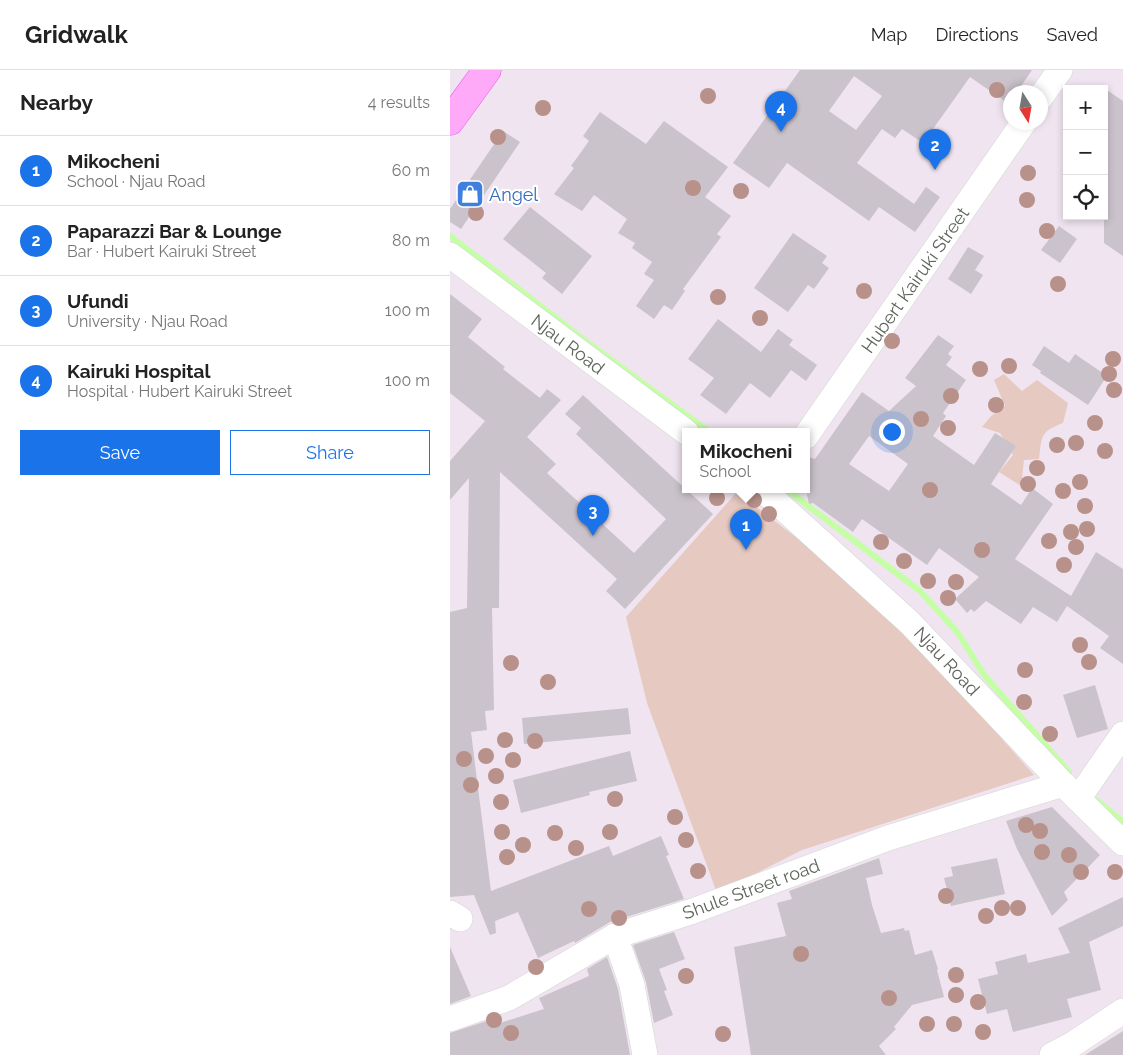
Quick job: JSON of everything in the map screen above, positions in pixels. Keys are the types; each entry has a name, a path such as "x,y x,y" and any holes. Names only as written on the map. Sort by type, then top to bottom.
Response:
{"main road":[{"path":"450,121 487,70"}],"street":[{"path":"1048,87 1060,70"},
{"name":"Hubert Kairuki Street","path":"810,430 1018,130"},
{"name":"Njau Road","path":"450,255 682,429"},
{"name":"Njau Road","path":"769,493 909,622 1070,792 1123,843"},
{"path":"1070,792 1123,734"},
{"name":"Shule Street road","path":"450,1019 508,998 615,936 702,907 888,838 1070,792"},
{"path":"615,936 632,985 645,1055"},
{"path":"1052,1055 1073,1044 1123,1011"}],"shaded area":[{"path":"1004,374 1022,391 1037,380 1068,403 1063,423 1050,429 1044,435 1039,459 1024,460 1021,486 999,472 1013,455 1000,433 982,427 991,416 1005,406 994,380"},
{"path":"736,493 738,493 836,568 955,686 1034,775 802,850 717,893 647,703 626,617"}],"building":[{"path":"800,70 1032,70 1022,85 1003,85 1003,100 970,77 923,143 902,129 895,138 882,129 857,163 914,204 926,187 940,197 915,232 879,207 869,221 787,163 769,188 733,163","holes":["854,76 882,96 856,130 829,111"]},
{"path":"1108,91 1123,101 1123,256 1104,243 1104,220 1108,220"},
{"path":"600,112 646,144 664,121 728,167 705,197 731,216 717,234 721,237 683,289 685,291 672,310 664,305 654,319 636,306 654,280 644,274 652,262 632,248 635,243 618,233 627,219 594,195 582,211 554,194 574,168 571,166 589,141 583,136"},
{"path":"503,131 520,142 461,229 450,222 450,209"},
{"path":"530,207 592,256 562,294 542,278 546,273 503,239"},
{"path":"1059,226 1077,239 1060,263 1041,250"},
{"path":"793,233 827,256 822,263 829,268 814,289 808,285 788,312 754,288"},
{"path":"968,247 984,256 975,270 983,275 971,294 948,279"},
{"path":"450,294 482,319 468,337 505,367 503,369 540,398 547,389 561,400 527,437 556,464 547,473 634,553 666,519 576,434 581,428 565,414 583,395 682,486 682,493 690,493 713,514 625,609 606,591 617,579 500,472 499,608 492,608 494,710 485,711 487,730 471,732 491,891 609,846 613,856 661,836 669,855 666,856 684,899 610,922 575,943 574,941 538,958 518,912 495,921 496,933 490,935 474,895 450,897 450,612 467,608 469,478 450,500 450,461 485,421 450,393"},
{"path":"718,319 761,352 778,329 793,340 789,345 817,365 806,381 791,370 770,398 750,383 726,414 700,395 714,378 688,359"},
{"path":"938,335 954,346 948,354 952,357 946,365 966,380 943,413 946,416 933,436 974,465 995,433 1016,446 991,484 1021,505 1032,488 1053,504 1015,559 1071,596 1096,552 1123,569 1123,664 1100,648 1109,636 1067,606 1057,622 1033,607 1021,624 986,601 974,612 971,609 967,613 955,599 979,577 939,548 927,565 862,519 853,532 813,503 809,504 807,493 810,493 810,457 815,459 862,392 889,411 916,386 905,378","holes":["869,436 908,464 889,491 849,464"]},
{"path":"1044,346 1069,363 1075,354 1107,376 1088,405 1040,373 1041,371 1032,365"},
{"path":"1095,685 1108,729 1077,738 1063,695"},
{"path":"628,708 631,734 524,744 522,718"},
{"path":"630,751 637,781 589,792 590,795 521,813 513,780"},
{"path":"1052,807 1100,855 1064,892 1068,900 1052,916 1017,849 1006,821"},
{"path":"879,858 883,874 866,878 881,933 904,928 905,931 909,930 915,955 932,950 944,997 912,1005 894,1027 896,1029 879,1046 886,1055 751,1055 734,947 786,936 777,903 792,899 789,891"},
{"path":"997,858 1005,894 951,906 944,878 953,876 951,867"},
{"path":"1123,897 1123,926 1089,942 1101,990 1067,999 1072,1017 1013,1032 1007,1009 987,1014 978,979 998,974 995,962 1026,954 1028,963 1070,953 1058,928"},
{"path":"674,932 685,959 659,969 667,990 664,991 673,1015 654,1023 646,982 633,945"},
{"path":"450,947 471,996 450,1004"},
{"path":"607,957 618,989 630,1055 450,1055 450,1033 499,1017 500,1023 544,1009 539,998 589,976 587,969"},
{"path":"1123,1031 1123,1055 1085,1055"}],"waterway":[{"path":"450,236 591,345 704,428"},
{"path":"791,493 920,591 958,633 984,675 1069,772"},
{"path":"1095,799 1123,822"}],"place":[{"name":"Kairuki Hospital","path":"781,132"},
{"name":"Paparazzi Bar & Lounge","path":"935,170"},
{"name":"Angel","path":"470,194"},
{"name":"Ufundi","path":"593,536"},
{"name":"Mikocheni","path":"746,550"}]}
